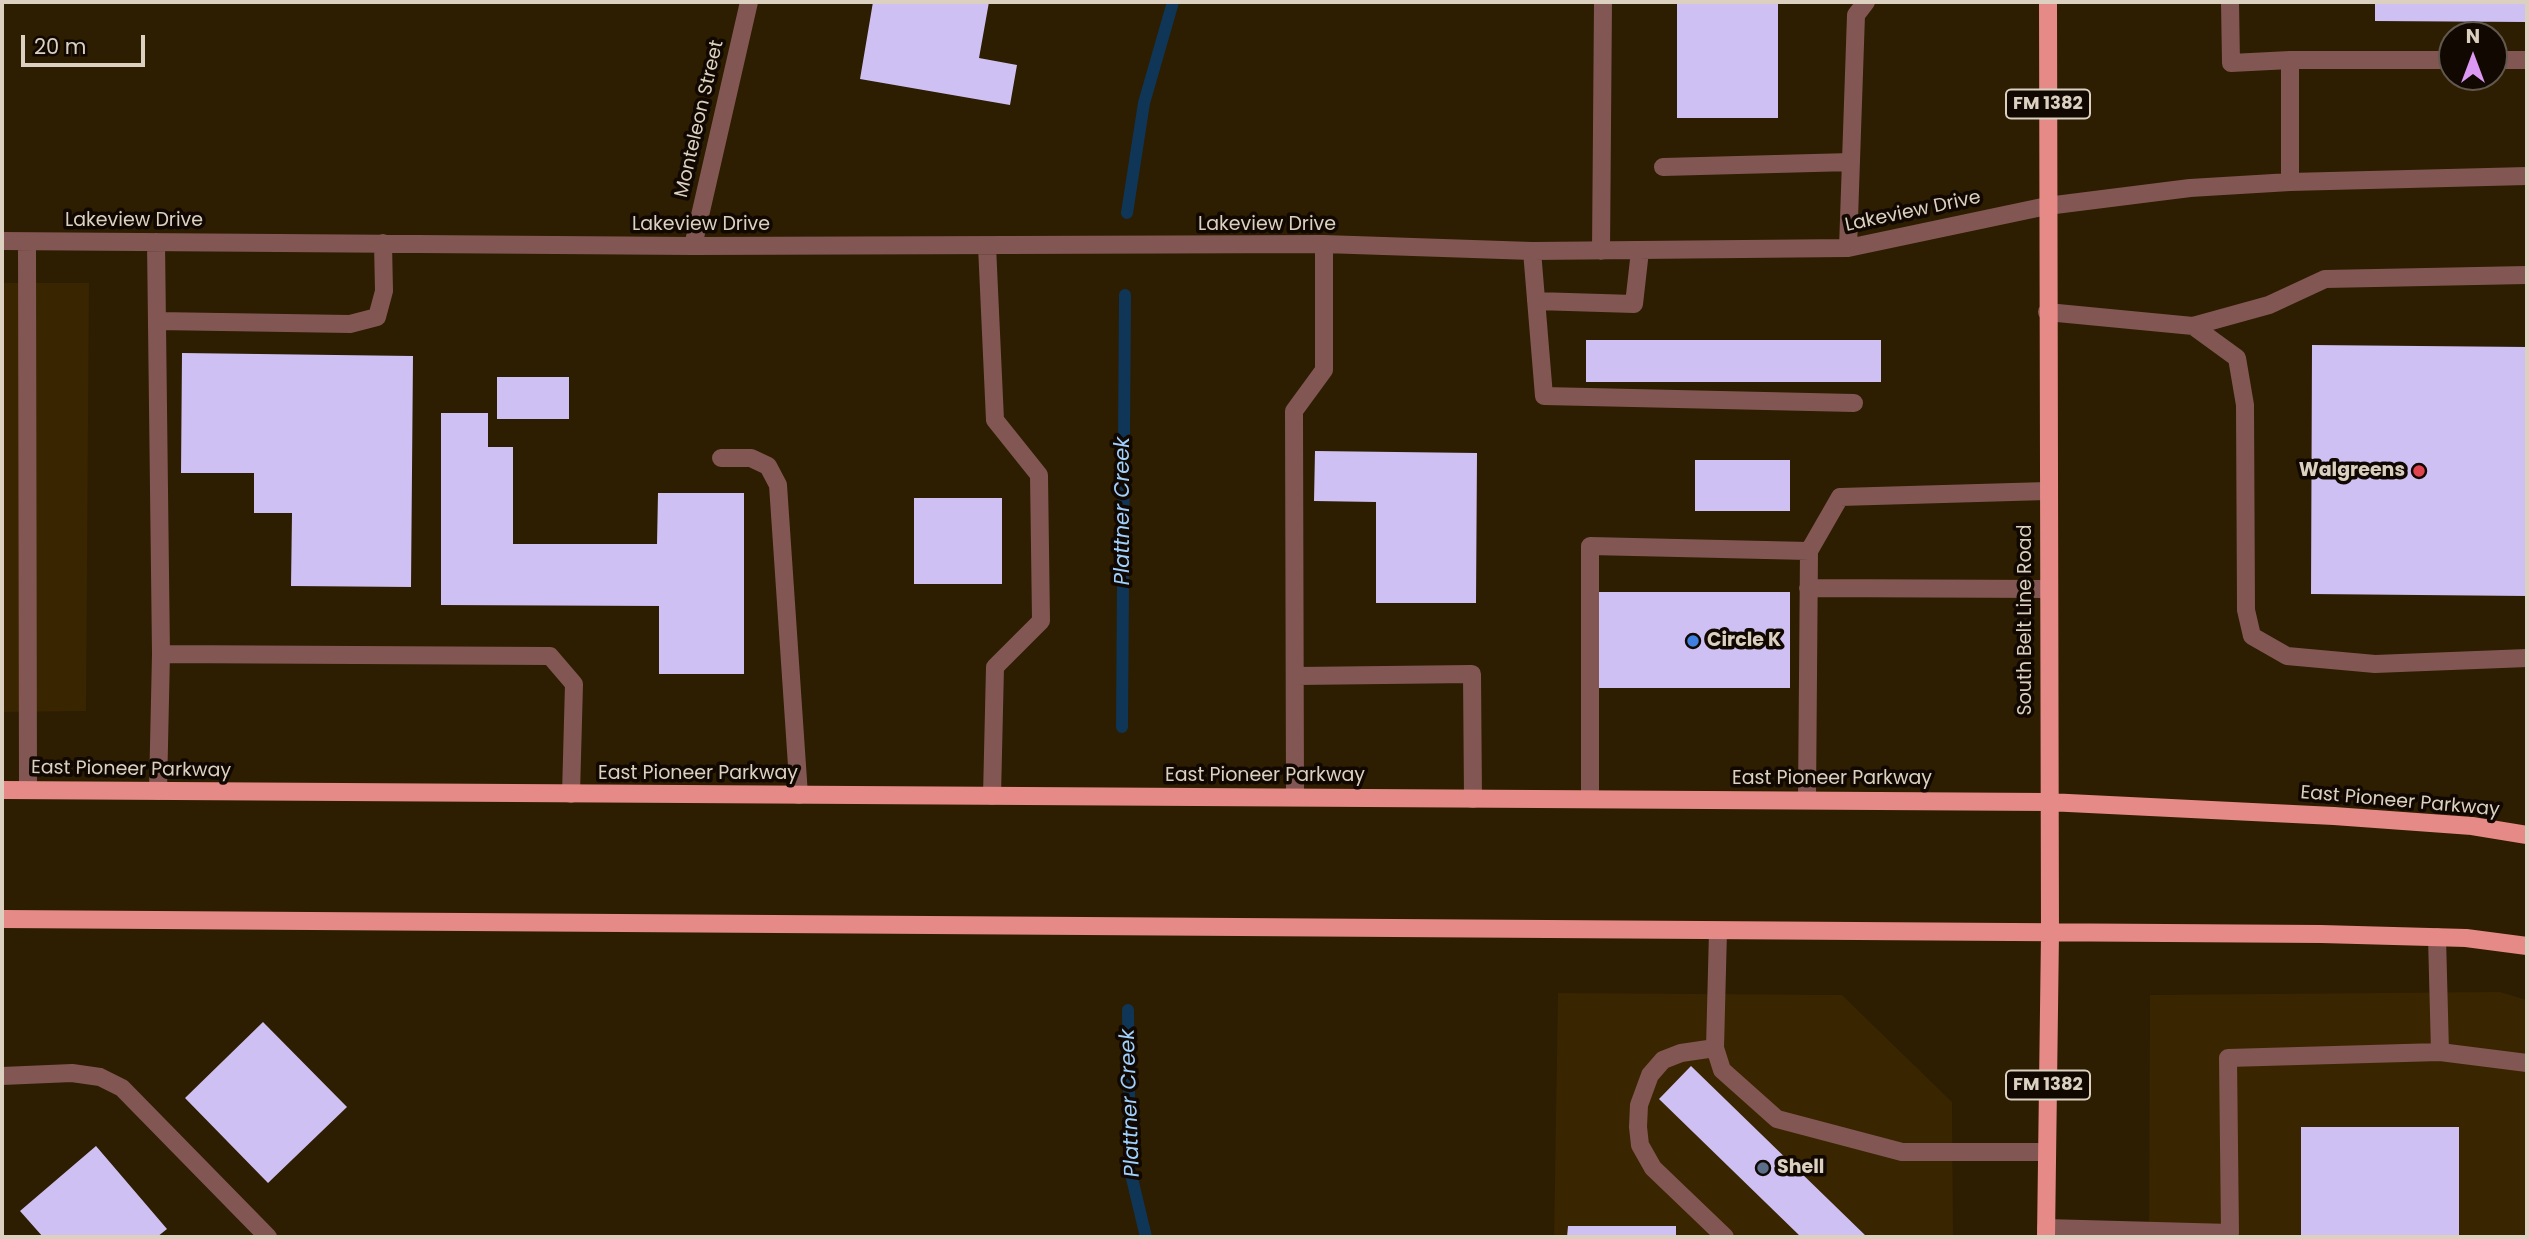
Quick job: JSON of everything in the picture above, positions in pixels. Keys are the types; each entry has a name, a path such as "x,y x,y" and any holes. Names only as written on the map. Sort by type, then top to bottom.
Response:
{"main road":[{"name":"South Belt Line Road","path":"2046,1233 2050,933 2047,589 2048,2"},
{"name":"East Pioneer Parkway","path":"2,790 2048,802 2334,816 2472,826 2527,835"},
{"path":"2,919 2437,937 2527,946"}],"street":[{"name":"Monteleon Street","path":"693,246 748,2"},
{"path":"1601,251 1603,2"},
{"path":"1848,248 1856,15 1866,2"},
{"path":"2230,2 2231,63 2290,60 2438,60"},
{"path":"2290,60 2290,182"},
{"path":"2508,60 2527,60"},
{"path":"1663,167 1851,162"},
{"name":"Lakeview Drive","path":"2,242 693,246 1324,244 1532,251 1848,248 2047,206 2190,188 2290,182 2527,176"},
{"path":"27,242 28,790"},
{"path":"156,242 161,654 158,791"},
{"path":"157,321 350,324 377,317 384,291 383,243"},
{"path":"1295,797 1297,676 1294,411 1324,370 1324,244"},
{"path":"987,246 995,420 1039,475 1041,621 995,667 992,796"},
{"path":"1532,251 1544,396 1854,402"},
{"path":"1536,302 1634,303 1640,251"},
{"path":"2047,312 2193,326 2269,305 2325,279 2527,275"},
{"path":"2193,326 2237,358 2245,405 2246,610 2252,636 2287,656 2375,664 2527,658"},
{"path":"721,458 751,458 768,466 778,485 799,795"},
{"path":"1807,800 1809,551 1840,498 2047,491"},
{"path":"1590,799 1590,546 1809,551"},
{"path":"1808,588 2047,589"},
{"path":"161,654 550,656 574,684 571,794"},
{"path":"1297,676 1472,674 1473,799"},
{"path":"1717,931 1715,1048 1722,1070 1777,1119 1902,1152 2047,1152"},
{"path":"2437,937 2440,1052"},
{"path":"1715,1048 1681,1053 1663,1060 1650,1075 1639,1105 1639,1128 1640,1145 1653,1168 1725,1237"},
{"path":"2046,1233 2230,1235 2228,1058 2440,1052 2527,1063"},
{"path":"2,1076 72,1073 100,1077 122,1088 268,1237"}],"shaded area":[{"path":"2,283 89,283 86,711 2,712"},
{"path":"2500,992 2527,1000 2527,1237 2149,1237 2150,995"},
{"path":"1558,993 1842,995 1952,1102 1953,1237 1554,1237"}],"building":[{"path":"873,2 989,2 979,58 1017,65 1010,105 860,79"},
{"path":"1677,2 1778,2 1778,118 1677,118"},
{"path":"2375,2 2527,2 2526,22 2375,21"},
{"path":"1586,340 1881,340 1881,382 1586,382"},
{"name":"Walgreens","path":"2312,345 2527,347 2527,596 2311,594"},
{"path":"182,353 413,356 411,587 291,586 292,513 254,513 254,473 181,473"},
{"path":"497,377 569,377 569,419 497,419"},
{"path":"441,413 488,413 488,447 513,447 513,544 657,544 658,493 744,493 744,674 659,674 659,606 441,605"},
{"path":"1315,451 1477,453 1476,603 1376,603 1376,502 1314,501"},
{"path":"1695,460 1790,460 1790,511 1695,511"},
{"path":"914,498 1002,498 1002,584 914,584"},
{"path":"1595,592 1790,592 1790,688 1595,688"},
{"path":"263,1022 347,1107 268,1183 185,1098"},
{"name":"Shell","path":"1691,1066 1867,1237 1801,1237 1659,1099"},
{"path":"2301,1127 2459,1127 2459,1237 2301,1237"},
{"path":"96,1146 167,1229 157,1237 43,1237 20,1211"},
{"path":"1568,1226 1676,1226 1676,1237 1567,1237"}],"waterway":[{"name":"Plattner Creek","path":"1127,213 1144,103 1173,2"},
{"name":"Plattner Creek","path":"1122,727 1125,295"},
{"name":"Plattner Creek","path":"1128,1010 1130,1170 1146,1237"}],"place":[{"name":"Walgreens","path":"2419,471"},
{"name":"Circle K","path":"1693,641"},
{"name":"Shell","path":"1763,1168"}]}
